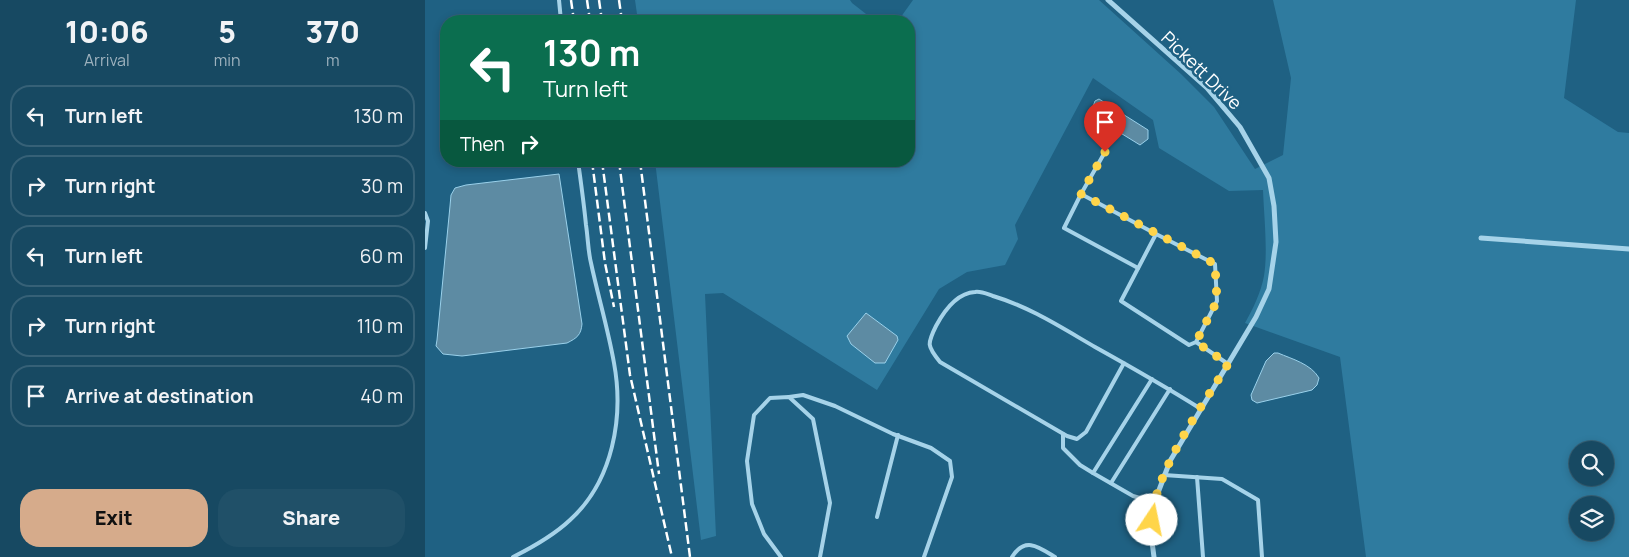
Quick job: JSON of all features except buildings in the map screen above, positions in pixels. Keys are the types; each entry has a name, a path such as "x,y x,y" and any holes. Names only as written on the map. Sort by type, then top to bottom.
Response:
{"street":[{"name":"Pickett Drive","path":"1108,0 1207,88 1240,127 1269,178 1274,206 1276,242 1269,289 1256,316 1169,461 1155,502 1151,534 1154,557"},
{"path":"1481,238 1629,249"}],"lane":[{"path":"559,0 560,15"},
{"path":"1105,152 1064,228 1138,268"},
{"path":"513,557 537,545 559,530 572,519 588,500 603,473 613,444 618,421 618,394 614,363 591,261 579,167"},
{"path":"1081,194 1215,264 1217,301 1196,342 1189,344 1121,301 1156,234"},
{"path":"425,213 428,221 425,248"},
{"path":"1124,363 1086,432 1077,439 1063,434 940,362 930,349 929,340 938,322 954,301 965,293 978,291 1008,301 1043,317 1153,379 1201,409"},
{"path":"1196,342 1228,364"},
{"path":"1093,473 1153,379"},
{"path":"1111,483 1170,390"},
{"path":"781,557 764,534 752,504 747,461 754,415 770,398 803,395 835,406 897,435 931,448 950,461 952,477 924,557"},
{"path":"789,397 813,419 830,503 820,557"},
{"path":"1063,434 1063,448 1080,465 1133,496 1155,502"},
{"path":"877,517 897,435"},
{"path":"1164,475 1222,479 1258,500 1262,557"},
{"path":"1197,477 1203,557"},
{"path":"1012,557 1025,544 1036,546 1055,557"}],"shaded area":[{"path":"635,0 850,0 867,15 637,15"},
{"path":"913,0 1099,0 1181,74 1214,107 1255,169 1283,155 1291,78 1273,0 1576,0 1564,98 1618,132 1629,133 1629,557 1366,557 1340,357 1245,323 1261,288 1264,276 1266,245 1263,190 1229,191 1159,148 1153,120 1093,78 1015,225 1018,239 1005,265 967,272 939,289 877,390 723,293 705,294 716,536 701,540 656,167 915,167 915,15 902,15"},
{"path":"1099,99 1148,130 1148,139 1140,145 1093,116 1091,112 1095,101"},
{"path":"559,174 582,324 581,331 576,338 567,343 462,356 443,354 436,346 451,195 455,188 466,185"},
{"path":"866,313 897,336 898,340 885,363 875,363 851,344 847,336"},
{"path":"1274,353 1295,360 1311,369 1319,378 1317,385 1312,390 1257,403 1252,400 1251,395 1266,361"}],"railway":[{"path":"571,0 573,15"},
{"path":"587,0 589,15"},
{"path":"599,0 601,15"},
{"path":"619,0 621,15"},
{"path":"593,167 605,263 614,307"},
{"path":"603,167 630,375 672,557"},
{"path":"620,167 659,474"},
{"path":"641,167 690,557"}],"route":[{"path":"1105,152 1081,194 1215,264 1217,301 1196,342 1228,364 1169,461 1153,506 1152,520"}]}
